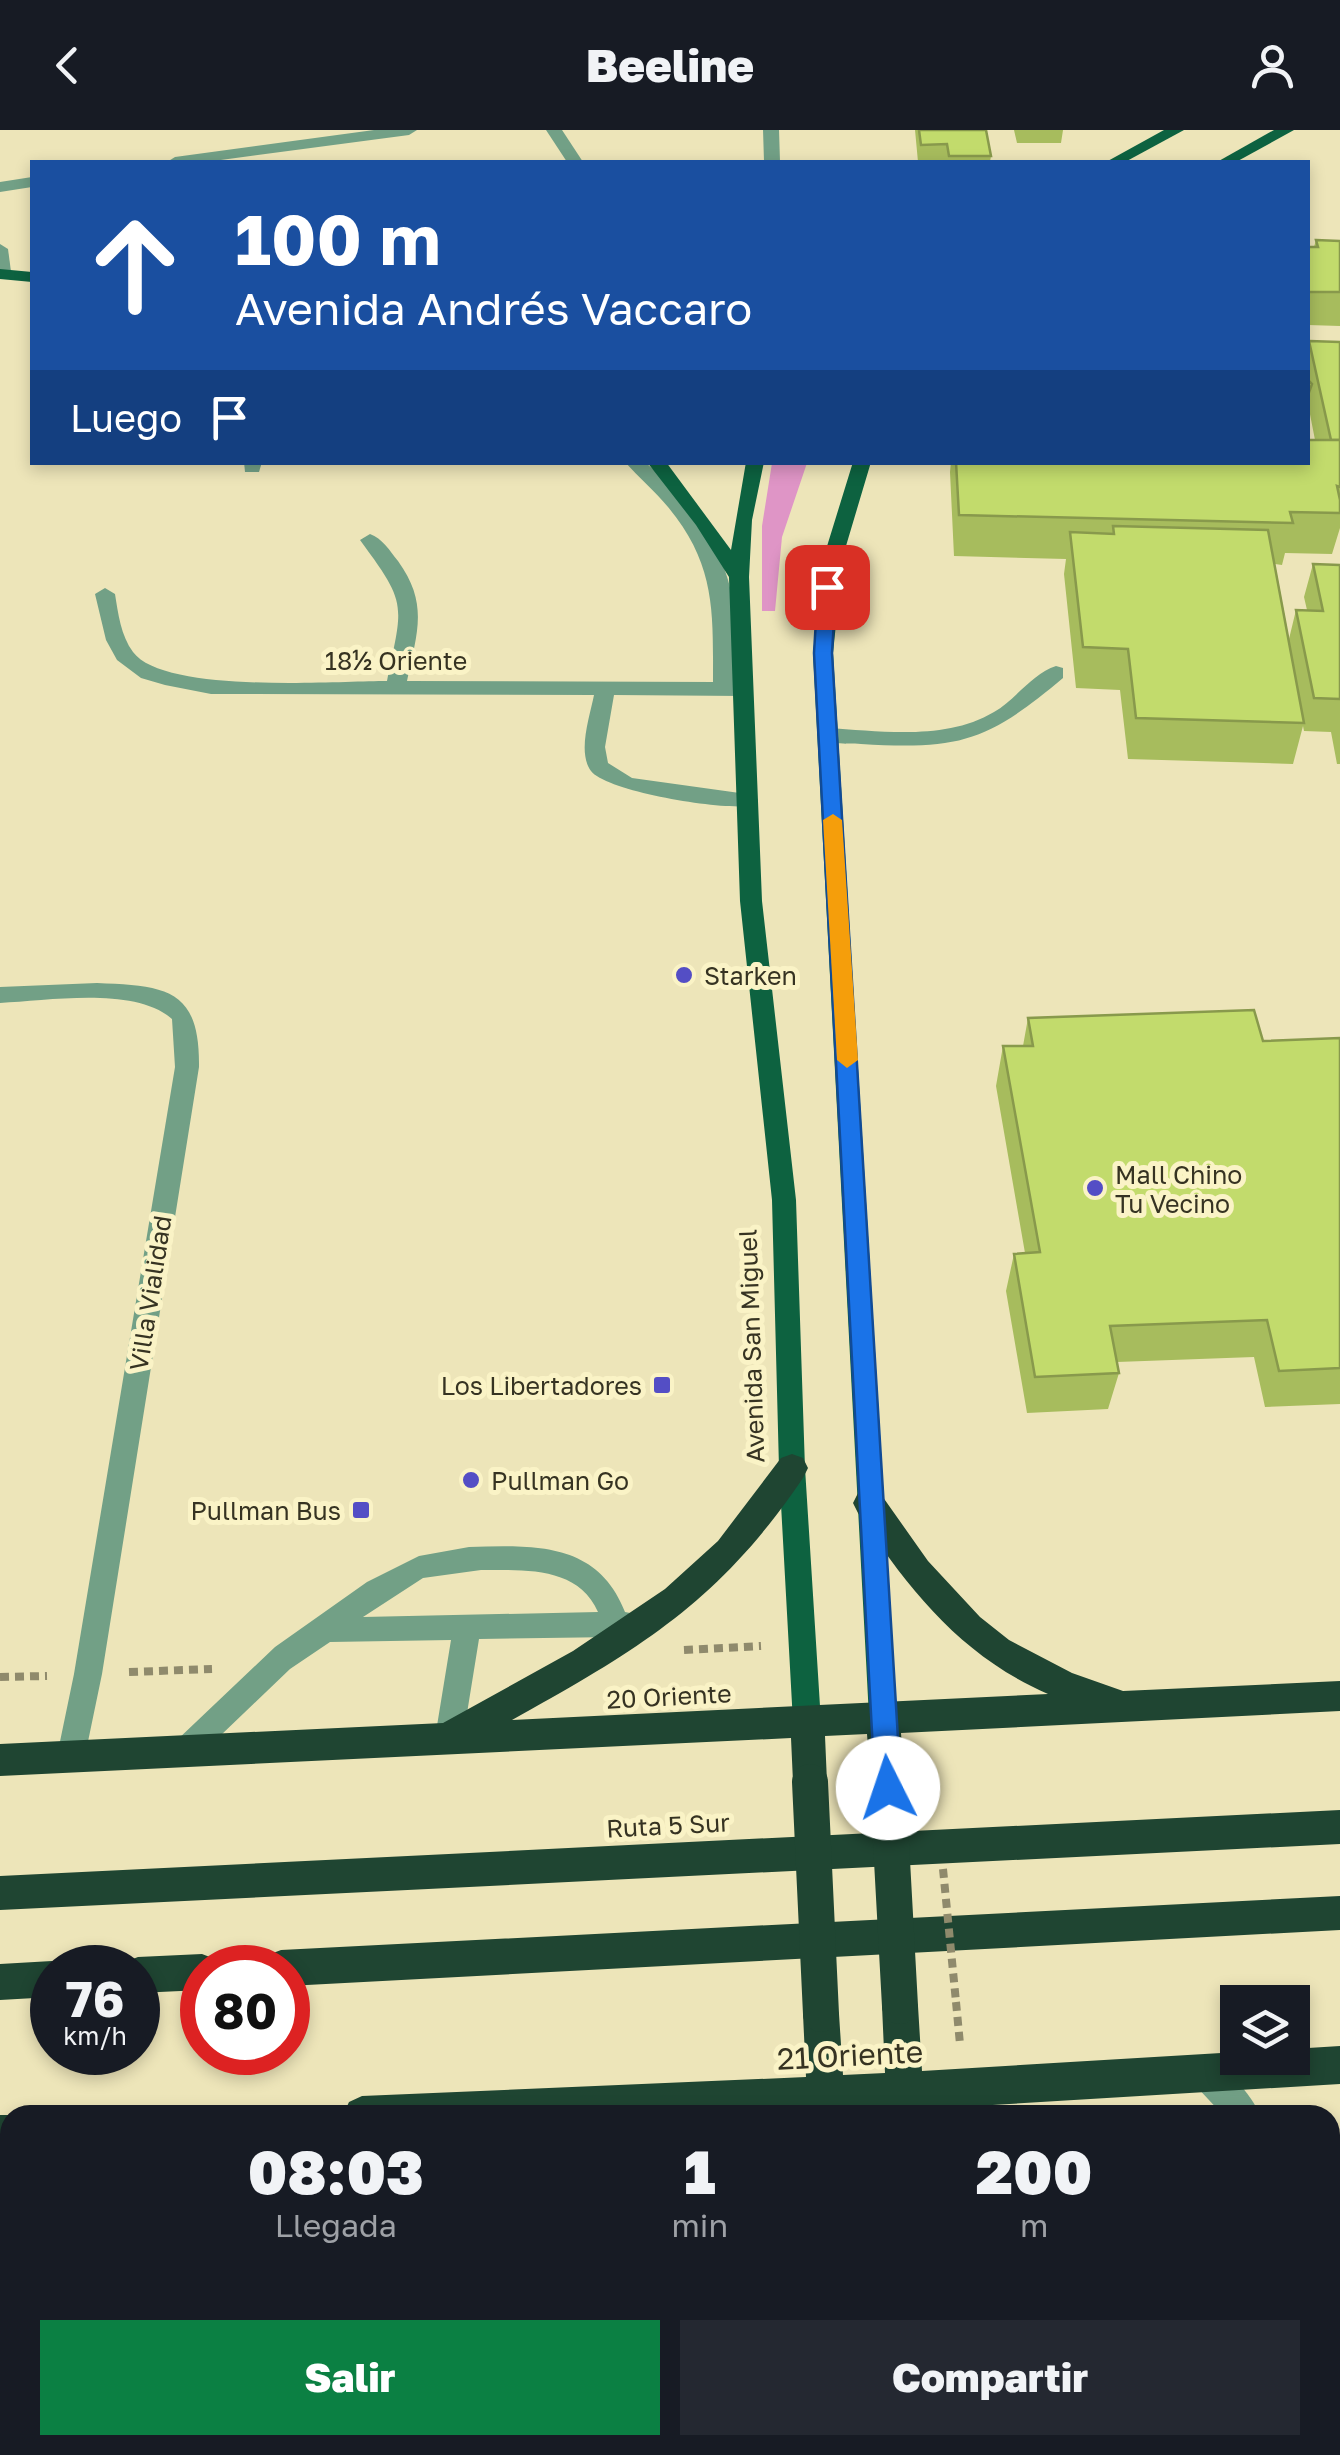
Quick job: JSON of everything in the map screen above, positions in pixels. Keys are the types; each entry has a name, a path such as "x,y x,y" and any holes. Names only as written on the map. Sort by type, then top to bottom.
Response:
{"highway":[{"path":"449,1738 707,1574 751,1526 792,1468"},
{"path":"869,1503 915,1573 965,1627 1050,1680 1137,1705"},
{"name":"20 Oriente","path":"0,1760 1340,1696"},
{"path":"883,1717 905,2103"},
{"name":"Avenida San Miguel","path":"806,1722 827,2104"},
{"name":"Ruta 5 Sur","path":"0,1893 1340,1827"},
{"path":"310,1966 1340,1913"},
{"path":"0,1982 30,1980"},
{"name":"21 Oriente","path":"779,2105 905,2103 1205,2073 1340,2066"}],"main road":[{"path":"1118,160 1176,130"},
{"path":"1229,160 1286,130"},
{"path":"3,275 30,277"},
{"path":"658,465 704,522 738,577"},
{"path":"734,465 743,520"},
{"path":"743,520 754,465"},
{"path":"861,465 838,525 829,566 823,653 883,1717"},
{"name":"Avenida San Miguel","path":"743,520 733,689 747,800 755,959 784,1200 792,1468 806,1722"}],"street":[{"path":"190,160 409,130"},
{"path":"554,130 574,160"},
{"path":"771,130 772,160"},
{"path":"0,187 30,182"},
{"path":"0,249 3,275"},
{"path":"637,465 686,516 711,567 722,595 733,689"},
{"path":"370,540 398,570 411,605 396,687"},
{"name":"18½ Oriente","path":"105,594 111,638 130,664 157,679 211,686 733,689"},
{"path":"828,735 906,738 973,728 1000,718 1056,673"},
{"path":"605,688 596,746 598,766 611,778 629,785 747,800"},
{"name":"Villa Vialidad","path":"0,995 116,992 158,997 172,1004 188,1032 184,1087 88,1674 71,1756"},
{"path":"186,1750 281,1659 326,1630 366,1595 402,1574 436,1563 492,1558 559,1562 588,1573 630,1624"},
{"path":"326,1630 630,1624"},
{"path":"449,1738 467,1628"},
{"path":"1205,2073 1235,2105"}],"path":[{"path":"942,1849 956,2002"}],"shaded area":[{"path":"772,465 806,465 782,537 775,611 762,611 762,526"}],"building":[{"path":"919,130 986,130 991,156 949,156 947,144 921,145"},
{"path":"1316,240 1340,241 1340,292 1310,292 1310,247 1318,247"},
{"path":"1310,341 1340,342 1340,440 1331,440"},
{"path":"1310,440 1340,440 1340,513 1290,512 1293,523 959,515 956,465 1310,465"},
{"path":"1113,526 1268,530 1304,723 1136,718 1128,649 1083,647 1070,532 1114,534"},
{"path":"1313,564 1340,565 1340,699 1314,698 1296,610 1323,611"},
{"path":"1254,1010 1263,1041 1340,1038 1340,1368 1279,1371 1267,1320 1110,1326 1119,1373 1035,1377 1014,1254 1040,1252 1003,1046 1033,1046 1028,1018"}],"slow traffic":[{"path":"833,820 847,1060"}],"place":[{"name":"Starken","path":"684,975"},
{"name":"Mall Chino Tu Vecino","path":"1095,1188"},
{"name":"Los Libertadores","path":"662,1385"},
{"name":"Pullman Go","path":"471,1480"},
{"name":"Pullman Bus","path":"361,1510"}],"route":[{"path":"827,587 823,653 888,1788"}]}
